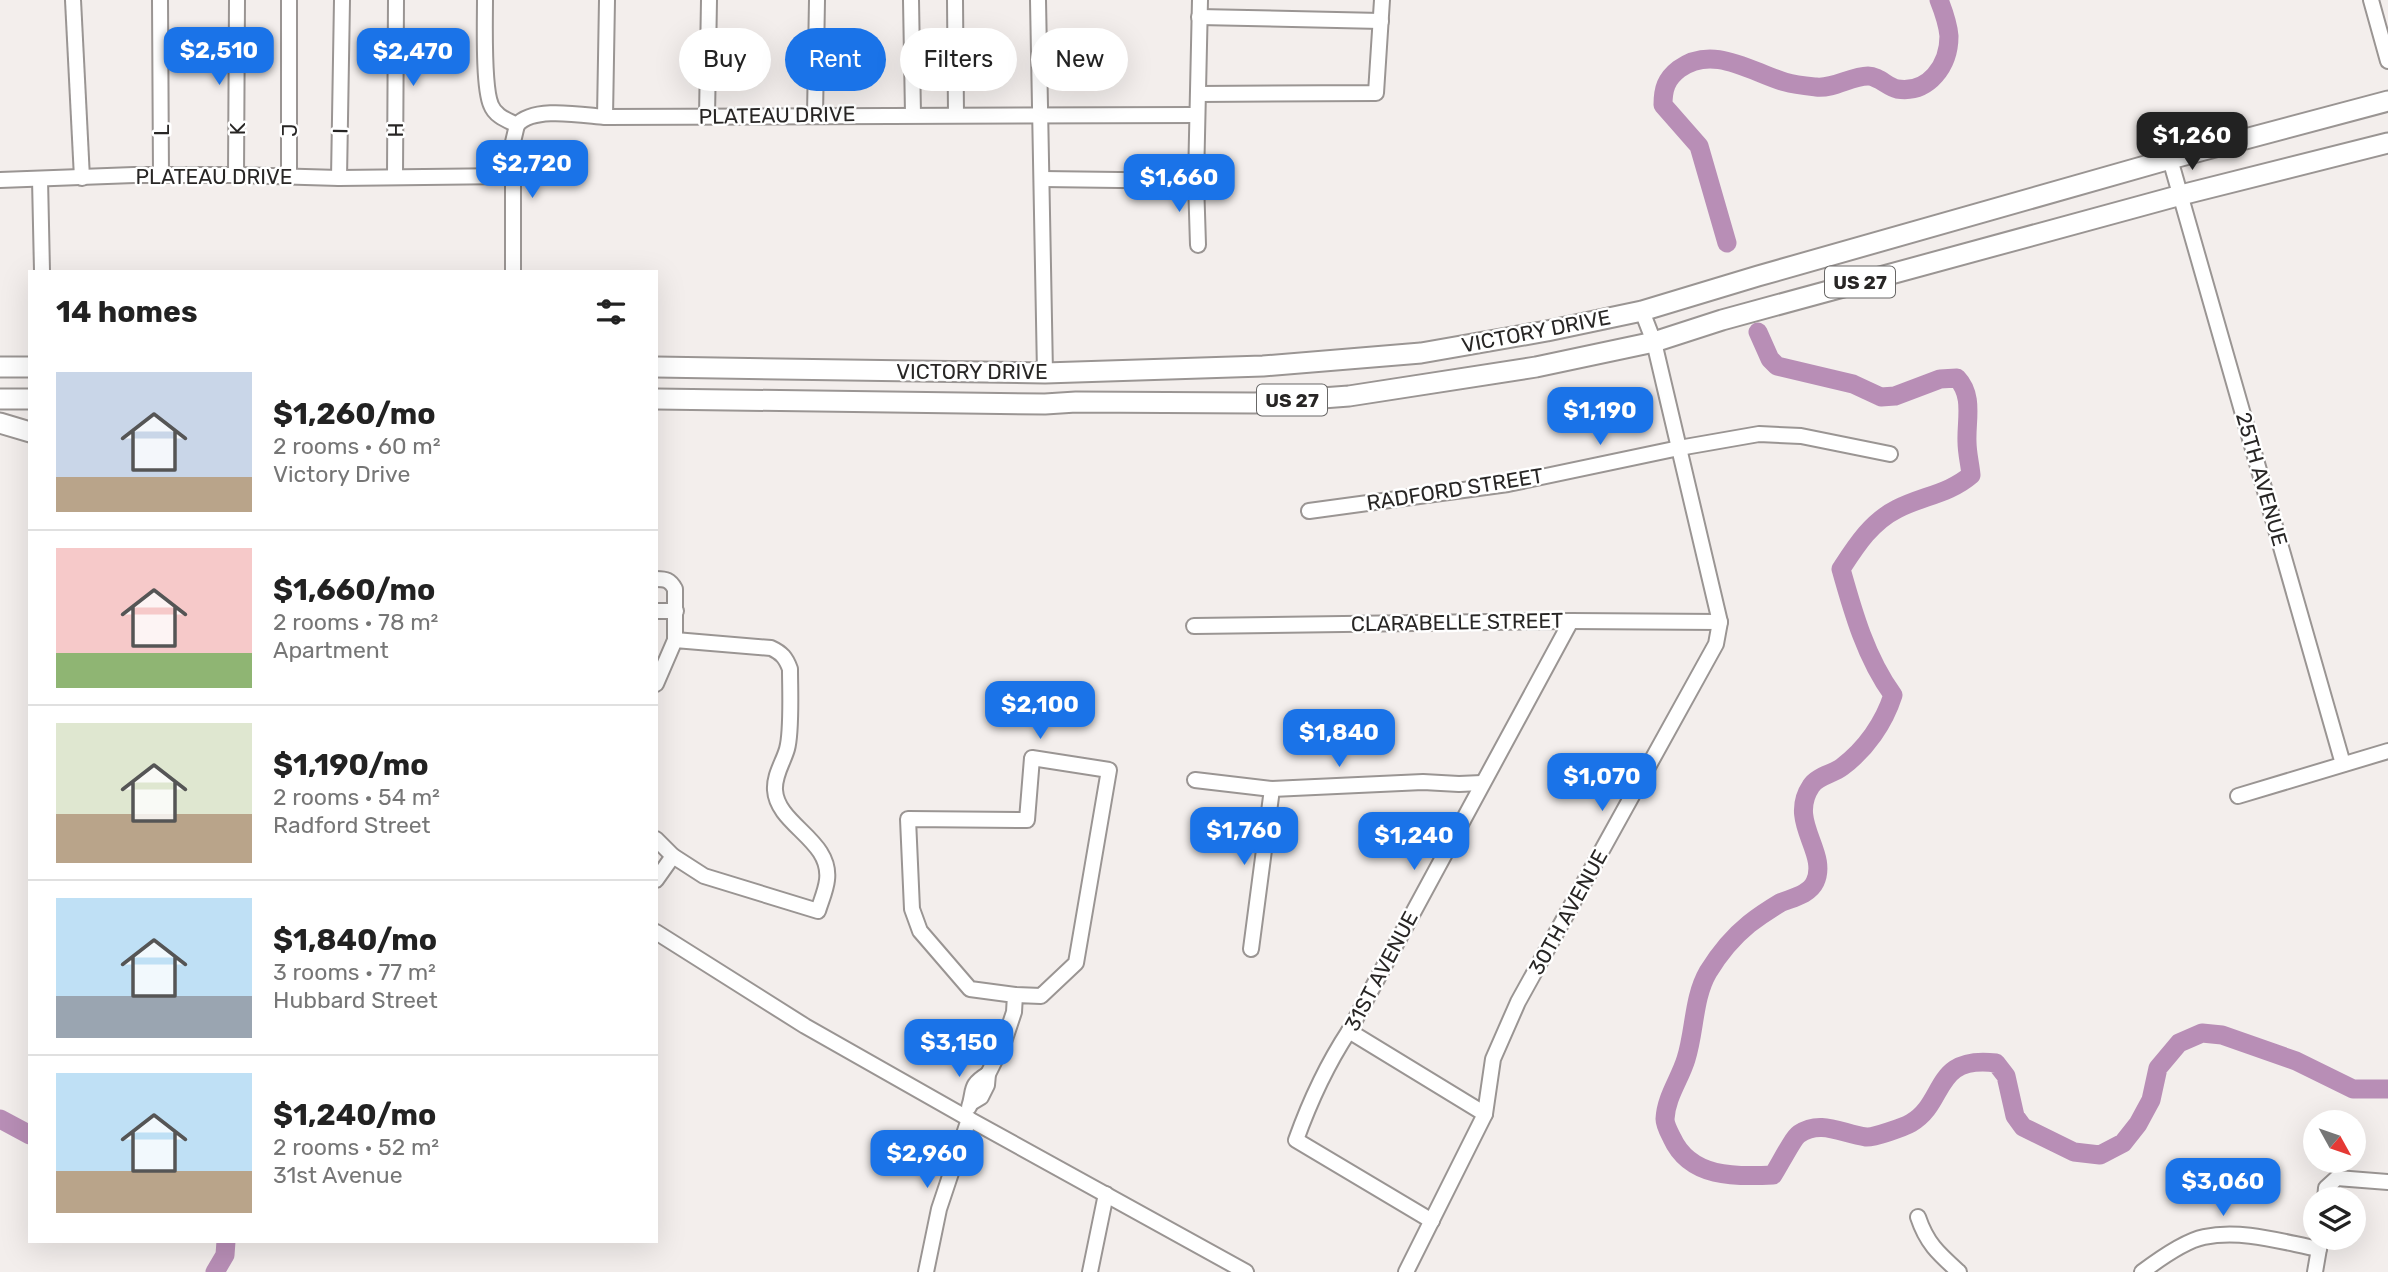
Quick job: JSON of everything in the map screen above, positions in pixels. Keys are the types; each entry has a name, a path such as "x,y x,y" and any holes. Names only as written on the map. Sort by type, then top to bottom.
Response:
{"highway":[{"name":"VICTORY DRIVE","path":"658,368 1045,373 1264,366 1421,353 1642,311 2170,159 2388,101"},
{"name":"VICTORY DRIVE","path":"658,399 1045,404 1255,403 1349,396 1536,367 1654,342 1748,313 2181,194 2388,143"},
{"path":"0,368 28,367"},
{"path":"1045,373 1045,404"},
{"path":"0,399 28,399"},
{"path":"0,422 28,431"}],"street":[{"path":"73,0 82,178"},
{"name":"L","path":"160,0 161,176"},
{"name":"K","path":"236,174 237,0"},
{"name":"J","path":"289,0 289,176"},
{"name":"I","path":"339,178 342,0"},
{"name":"H","path":"395,176 396,0"},
{"path":"485,0 490,104 496,113 517,125 513,142 513,270"},
{"path":"605,117 607,0"},
{"path":"707,116 709,0"},
{"path":"816,115 817,0"},
{"path":"911,0 913,114"},
{"path":"956,0 956,114"},
{"path":"1038,0 1045,373"},
{"path":"1198,245 1196,181 1200,0"},
{"path":"1198,94 1376,93 1382,0"},
{"path":"2371,0 2388,61"},
{"path":"1199,17 1381,21"},
{"name":"PLATEAU DRIVE","path":"517,125 523,118 540,114 605,117 1197,115"},
{"name":"25TH AVENUE","path":"2170,159 2343,764"},
{"name":"PLATEAU DRIVE","path":"0,180 236,174 339,178 515,176"},
{"path":"40,179 42,270"},
{"path":"1042,179 1196,181"},
{"path":"1642,311 1654,342 1720,622"},
{"name":"RADFORD STREET","path":"1308,511 1508,484 1759,434 1801,436 1890,454"},
{"path":"658,579 666,579 672,583 675,589 676,611 676,640 658,680"},
{"path":"658,611 676,611"},
{"name":"CLARABELLE STREET","path":"1194,626 1571,621 1720,622"},
{"name":"31ST AVENUE","path":"1432,1221 1296,1140 1326,1066 1349,1031 1571,621"},
{"name":"30TH AVENUE","path":"1406,1272 1485,1114 1493,1059 1518,1002 1716,644 1720,622"},
{"path":"658,841 673,856 704,876 818,911 827,879 822,853 778,804 775,790 777,773 788,748 790,669 787,661 781,652 771,648 676,640"},
{"path":"2238,796 2388,751"},
{"path":"1032,758 1109,770 1076,963 1041,996 1016,995 970,989 920,931 912,909 908,819 1027,820 1032,758"},
{"path":"1195,780 1272,789 1423,782 1459,785 1482,783"},
{"path":"1251,948 1272,789"},
{"path":"658,877 673,856"},
{"path":"658,933 805,1026 1246,1272"},
{"path":"926,1272 939,1209 971,1103 981,1097 987,1085 988,1074 1004,1042 1014,1012 1016,995"},
{"path":"1349,1031 1485,1114"},
{"path":"2330,1187 2337,1178 2388,1182"},
{"path":"1090,1272 1106,1194"},
{"path":"1918,1217 1924,1234 1934,1249 1959,1272"},
{"path":"2141,1272 2161,1257 2203,1237 2248,1235 2303,1241"},
{"path":"2315,1272 2319,1250"}],"waterway":[{"path":"1727,243 1699,146 1663,105 1665,89 1671,77 1692,62 1719,59 1800,85 1823,87 1868,76 1897,89 1919,87 1928,82 1941,67 1948,47 1948,27 1939,0"},
{"path":"1758,332 1770,359 1777,366 1853,384 1881,397 1895,396 1940,379 1957,378 1966,393 1967,446 1971,475 1945,491 1888,514 1865,535 1841,569 1868,650 1893,695 1879,725 1866,744 1842,767 1814,783 1805,799 1805,824 1817,859 1815,882 1804,893 1776,905 1743,929 1722,952 1703,982 1686,1059 1666,1111 1666,1126 1680,1151 1690,1161 1715,1172 1744,1176 1773,1175 1799,1134 1815,1128 1824,1128 1870,1137 1902,1127 1922,1114 1950,1073 1975,1062 1996,1063 2006,1076 2015,1116 2023,1127 2074,1152 2100,1155 2123,1143 2138,1124 2151,1100 2158,1068 2179,1043 2202,1033 2222,1035 2296,1061 2353,1089 2388,1089"},
{"path":"0,1119 28,1134"},
{"path":"215,1272 225,1255 226,1243"}]}
